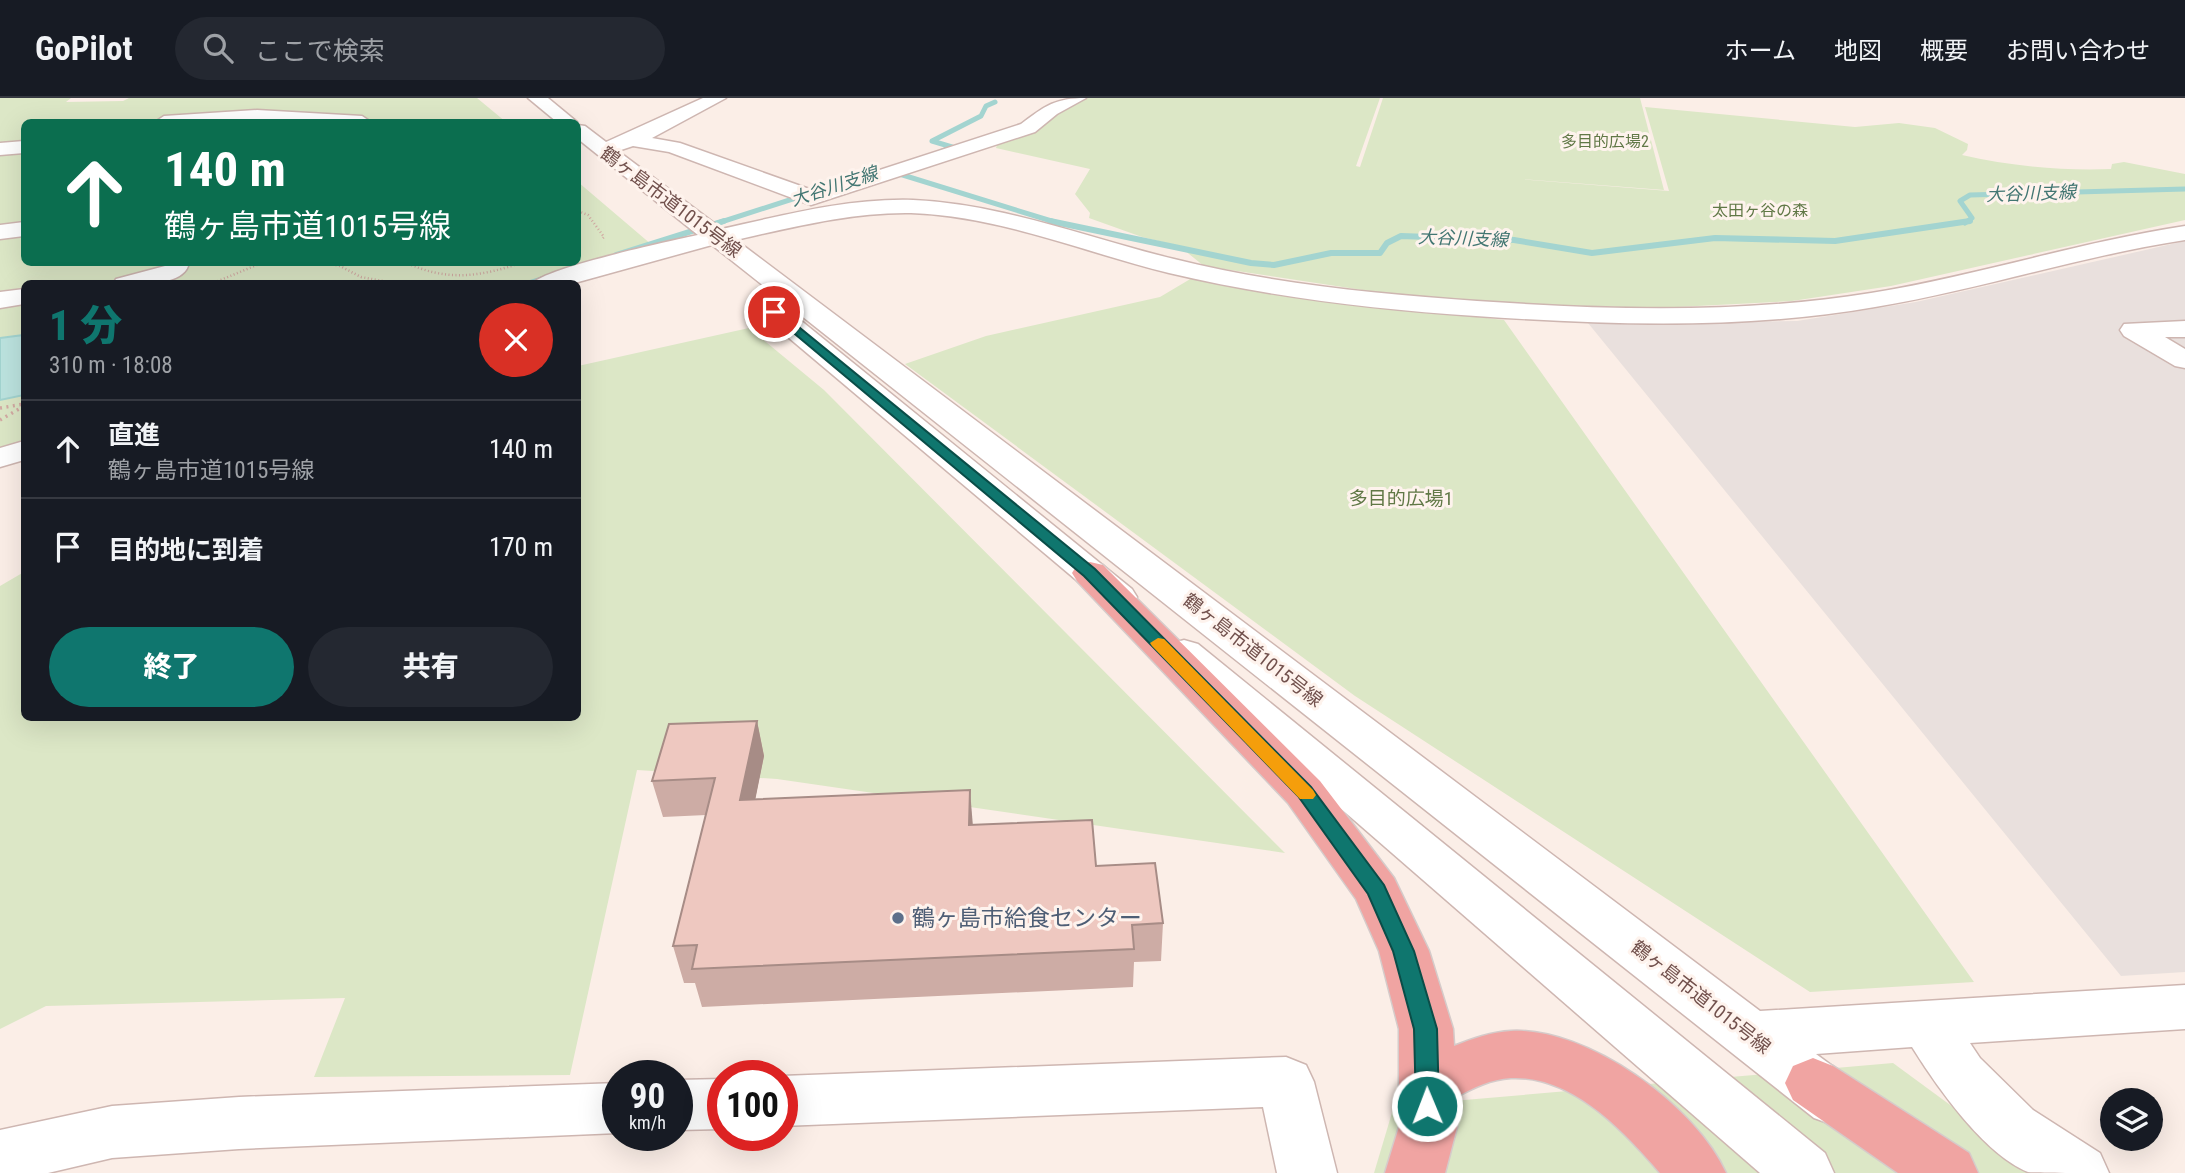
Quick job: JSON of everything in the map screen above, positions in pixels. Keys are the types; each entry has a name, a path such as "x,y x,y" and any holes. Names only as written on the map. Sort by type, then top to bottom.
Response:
{"highway":[{"path":"1090,573 1304,792 1377,891 1404,951 1426,1029 1428,1127 1415,1173"},
{"path":"1427,1084 1478,1059 1514,1053 1546,1058 1588,1073 1680,1151 1696,1173"},
{"path":"1813,1083 1948,1173"}],"street":[{"path":"590,151 632,140 717,98"},
{"path":"719,233 815,198 1028,128 1051,110 1077,98"},
{"path":"530,102 540,119"},
{"path":"530,102 562,119"},
{"path":"204,119 257,115 317,119"},
{"name":"鶴ヶ島市道1015号線","path":"581,135 590,151 719,233 1927,1173"},
{"path":"632,140 673,147 815,198"},
{"path":"0,149 21,147"},
{"path":"556,280 625,257 719,233 851,211 907,206 962,209 1015,221 1109,251 1205,274 1350,299 1499,311 1646,317 1792,311 1905,295 2185,233"},
{"path":"0,232 21,229"},
{"name":"鶴ヶ島市道1015号線","path":"719,233 1090,573 1804,1173"},
{"path":"136,280 176,266"},
{"path":"0,300 21,298"},
{"path":"2185,329 2133,330 2185,360"},
{"path":"0,458 21,451"},
{"path":"1751,1035 2185,1007"},
{"path":"1927,1024 1960,1075 2013,1129 2079,1173"},
{"path":"798,1100 1286,1082 1307,1173"},
{"path":"0,1157 112,1132 239,1122 602,1109"}],"path":[{"path":"581,212 588,215 604,237 597,246"},
{"path":"221,280 254,266"},
{"path":"340,266 361,277 377,280"},
{"path":"413,266 430,274 477,278 512,266"},
{"path":"0,408 21,405"},
{"path":"0,420 21,407"}],"shaded area":[{"path":"2185,241 2185,972 2121,976 1588,323 1797,321 1916,302"}],"green space":[{"path":"0,98 71,98 66,102 123,101 129,98 477,98 502,119 21,119 21,266 581,266 581,185 652,245 542,280 21,280 21,447 0,454"},
{"name":"太田ヶ谷の森","path":"1085,98 1380,98 1356,166 1360,167 1383,98 1640,98 1664,190 1443,173 1669,191 1645,107 1855,127 1899,123 1935,128 1968,144 1962,155 1980,159 2074,169 2111,169 2112,164 2124,162 2185,174 2185,220 1891,286 1792,301 1658,308 1504,304 1369,291 1204,266 1179,246 1142,237 1089,218 1090,213 1075,194 1090,169 996,148 998,142 1064,104"},
{"name":"多目的広場1","path":"1192,278 1302,297 1504,320 1974,982 1810,992 1355,696 905,364 986,336 1160,297"},
{"path":"749,328 824,390 1285,853 777,779 637,770 570,1075 314,1077 345,998 46,1006 0,1029 0,586 21,574 21,721 581,721 581,365"},
{"path":"1893,1063 2043,1173 1374,1173 1394,1106"}],"water":[{"path":"21,335 21,396 0,400 0,338"}],"building":[{"path":"757,721 740,800 970,790 969,825 1092,820 1096,866 1155,863 1163,923 1132,925 1134,949 692,969 697,945 673,946 715,778 652,781 669,724"}],"waterway":[{"path":"942,151 952,147 932,141 981,116 986,106 995,102"},
{"name":"大谷川支線","path":"893,172 1055,222"},
{"name":"大谷川支線","path":"1967,221 1972,218 1960,201 1970,195 2185,189"},
{"name":"大谷川支線","path":"718,223 805,195"},
{"name":"大谷川支線","path":"616,255 724,221"},
{"name":"大谷川支線","path":"1050,221 1055,222"},
{"name":"大谷川支線","path":"1055,222 1251,263 1274,265 1331,253 1380,253 1387,243 1401,236 1514,240 1592,253 1715,238 1835,241 1967,221"},
{"name":"大谷川支線","path":"540,280 549,277"}],"slow traffic":[{"path":"1158,643 1306,795"}],"place":[{"name":"鶴ヶ島市給食センター","path":"898,918"}],"route":[{"path":"774,312 1090,573 1304,792 1377,891 1404,951 1426,1029 1427,1106"}],"park label":[{"name":"多目的広場2","path":"1605,141"}]}
